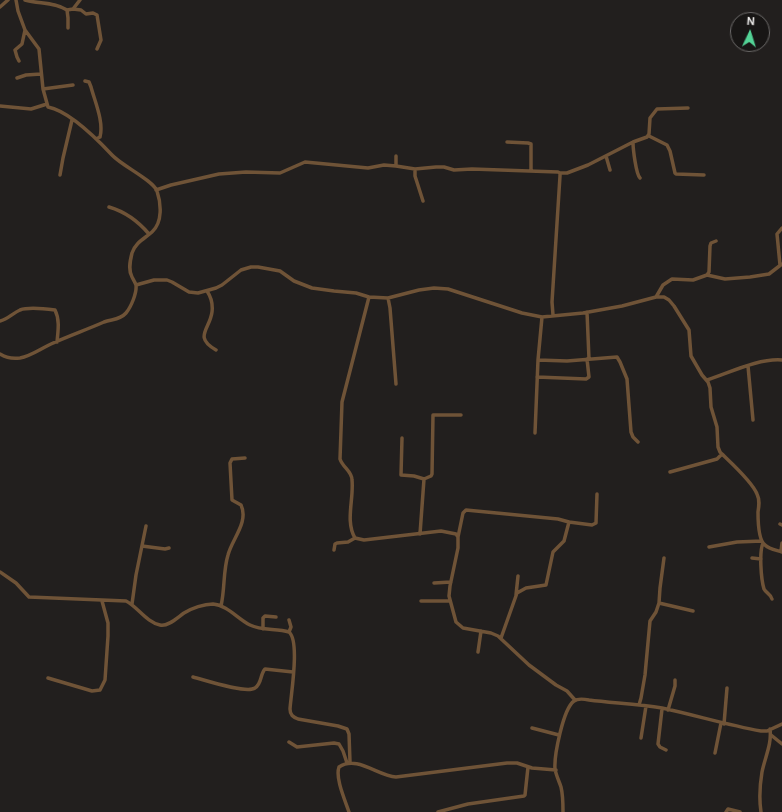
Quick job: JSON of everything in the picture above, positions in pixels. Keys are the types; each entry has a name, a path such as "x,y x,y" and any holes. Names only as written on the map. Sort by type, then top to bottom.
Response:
{"street":[{"path":"0,7 7,0"},
{"path":"0,354 7,358 25,357 105,322 120,318 127,312 135,294 136,285 131,275 130,261 136,245 156,228 160,215 160,207 156,190 149,182 115,158 96,139 58,109 48,107 43,89 39,49 25,30 18,11 16,0"},
{"path":"25,0 35,3 58,5 67,10 81,10 86,14 97,15 101,40 97,49"},
{"path":"74,9 80,0"},
{"path":"67,10 68,28"},
{"path":"19,60 15,50 22,44 25,30"},
{"path":"17,78 26,75 41,74"},
{"path":"85,81 89,82 91,87 100,119 100,137 96,139"},
{"path":"43,89 73,85"},
{"path":"0,106 31,109 46,104"},
{"path":"649,136 650,118 657,109 688,108"},
{"path":"60,175 72,120"},
{"path":"156,190 172,184 219,174 246,172 280,173 305,162 368,168 384,165 415,169 436,167 463,170 532,170 567,173 649,136 667,145 676,174 704,175"},
{"path":"507,142 531,144 532,170"},
{"path":"633,142 633,153 640,178"},
{"path":"396,156 396,166"},
{"path":"606,156 610,170"},
{"path":"415,169 423,202"},
{"path":"553,316 552,302 560,173"},
{"path":"109,207 121,211 140,224 149,234"},
{"path":"656,297 663,285 672,279 693,280 707,275 725,278 750,277 769,274 781,264 777,234 782,228"},
{"path":"707,275 709,272 710,246 711,243 716,241"},
{"path":"136,285 148,281 160,280 172,282 189,292 198,293 222,285 237,273 251,267 280,271 294,281 312,288 356,293 369,297 388,298 419,290 434,288 448,289 516,311 542,317 587,312 622,306 656,297 664,297 669,300 689,330 691,356 702,375 707,380 710,388 712,413 717,427 718,447 722,454 757,493 759,499 758,525 762,542 760,550 764,588 772,599"},
{"path":"207,291 210,296 212,313 204,333 204,339 216,350"},
{"path":"355,538 351,527 350,511 352,475 343,466 340,459 341,414 347,382 369,297"},
{"path":"388,298 396,384"},
{"path":"0,321 9,318 20,310 56,310 58,323 57,342"},
{"path":"538,377 586,379 589,377 587,312"},
{"path":"535,433 538,360 542,317"},
{"path":"538,360 567,361 615,356 619,359 627,379 632,435 638,442"},
{"path":"707,380 772,359 782,360"},
{"path":"748,366 753,420"},
{"path":"402,438 401,475 414,476 424,479 432,474 433,415 461,415"},
{"path":"670,472 717,459 722,454"},
{"path":"221,606 228,556 244,516 241,505 232,500 230,463 232,459 245,458"},
{"path":"420,534 424,479"},
{"path":"574,700 567,691 556,686 529,665 501,638 491,633 466,629 458,624 450,601 451,582 455,565 458,536 463,513 466,510 558,519 592,525 595,524 597,519 597,494"},
{"path":"516,596 521,590 526,588 546,585 553,552 564,541 569,522"},
{"path":"132,604 146,526"},
{"path":"334,550 335,544 348,542 355,538 364,540 441,532 453,532 458,536"},
{"path":"709,546 733,544 737,542 762,542 769,548 782,552 782,543"},
{"path":"142,546 165,549 169,548"},
{"path":"639,705 642,698 650,622 659,603 664,558"},
{"path":"752,558 761,558"},
{"path":"0,572 16,583 29,597 122,600 132,604 148,619 162,625 166,625 185,612 210,604 221,606 252,626 263,629 289,632 293,635 294,639 294,672 290,709 291,714 298,719 347,729 349,734 349,763"},
{"path":"501,638 513,608 518,576"},
{"path":"434,583 451,582"},
{"path":"48,678 92,691 100,690 105,680 108,636 108,623 102,600"},
{"path":"421,601 450,601"},
{"path":"659,603 693,611"},
{"path":"263,629 263,618 265,616 276,617"},
{"path":"289,620 291,627 289,632"},
{"path":"478,652 481,631"},
{"path":"194,677 220,685 246,690 255,689 258,686 265,669 294,672"},
{"path":"668,710 675,686 675,680"},
{"path":"715,753 723,723 727,688"},
{"path":"563,812 561,789 556,770 556,750 559,735 570,704 574,700 580,699 662,708 761,731 767,731 782,724"},
{"path":"641,738 646,706"},
{"path":"662,708 658,744 666,750"},
{"path":"532,728 559,735"},
{"path":"761,812 760,794 762,773 771,741 770,729"},
{"path":"771,735 782,744"},
{"path":"289,742 297,747 334,743 339,744 349,763"},
{"path":"349,812 341,788 338,770 339,767 349,763 374,769 386,776 396,777 507,763 520,763 528,767 556,770"},
{"path":"525,795 528,767"},
{"path":"438,812 468,804 503,800 525,795 527,798 530,798"},
{"path":"726,812 728,809 740,812"}]}
